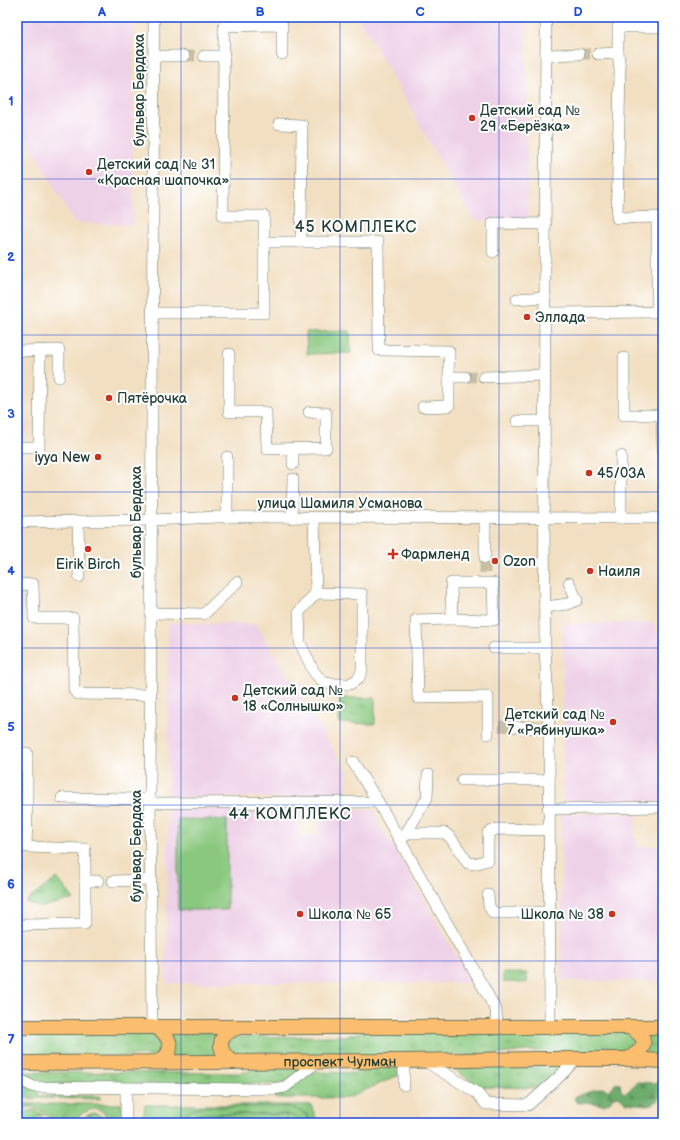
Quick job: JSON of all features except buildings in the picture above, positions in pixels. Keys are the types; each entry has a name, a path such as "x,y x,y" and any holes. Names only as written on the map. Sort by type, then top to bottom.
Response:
{"main road":[{"path":"17,1026 663,1027"},
{"path":"154,1027 164,1032 169,1042 166,1056 157,1062"},
{"path":"232,1062 223,1053 221,1042 224,1035 231,1029 239,1027"},
{"path":"627,1059 641,1050 643,1044 639,1032 629,1027"},
{"name":"проспект Чулман","path":"17,1063 576,1059 663,1061"}],"street":[{"name":"бульвар Бердаха","path":"154,17 150,801 154,1027"},
{"path":"546,17 544,518 545,648 549,728 548,809 550,1027"},
{"path":"152,313 264,313 264,216 223,216 224,26 282,25 282,54"},
{"path":"545,313 657,312 660,241 657,217 617,218 620,70 618,53 618,26 663,27"},
{"path":"598,54 618,53"},
{"path":"546,54 579,54"},
{"path":"154,56 184,56"},
{"path":"204,56 224,56"},
{"path":"279,124 302,125 301,242"},
{"path":"493,252 493,223 546,224"},
{"path":"264,242 378,242 379,350 449,351 449,406 423,407"},
{"path":"517,299 545,297"},
{"path":"17,447 39,447 40,350"},
{"path":"17,351 59,350 59,377"},
{"path":"229,354 229,412 266,412 267,449 326,448 326,412 309,412"},
{"path":"624,358 624,415 662,416 663,450"},
{"path":"484,377 545,375"},
{"path":"449,377 465,377"},
{"path":"517,421 544,421"},
{"path":"293,448 293,464"},
{"path":"621,456 621,518"},
{"path":"227,457 227,517"},
{"path":"292,518 293,479"},
{"name":"улица Шамиля Усманова","path":"17,522 152,520 227,517 663,518"},
{"path":"314,518 316,593 299,612 300,643 314,672 323,682 331,684 350,684 359,678 362,670 362,594 316,593"},
{"path":"485,518 485,558"},
{"path":"78,521 79,577"},
{"path":"452,619 451,582 485,578 493,583 494,620 416,620 418,698 488,697 492,729"},
{"path":"151,613 204,614 237,582"},
{"path":"545,607 568,604 577,600 569,583"},
{"path":"17,585 33,584 34,618 73,618 74,690 77,694 151,695"},
{"path":"494,648 545,648"},
{"path":"514,727 549,728"},
{"path":"17,753 27,753 26,847 85,849 85,924 17,925"},
{"path":"353,762 378,802 496,1010 497,1027"},
{"path":"401,842 427,798 428,775"},
{"path":"462,780 549,780"},
{"path":"62,798 150,801 378,802"},
{"path":"548,809 663,808"},
{"path":"407,833 445,833 450,837 468,863 474,864 488,860 488,834 497,829 549,830"},
{"path":"113,881 151,880"},
{"path":"85,881 98,881"},
{"path":"488,895 489,906 493,913 549,912"},
{"path":"425,1060 477,1093 486,1104 528,1105 558,1078 576,1059"},
{"path":"17,1078 34,1087 126,1089 272,1089 285,1087 318,1061"},
{"path":"404,1061 404,1085"},
{"path":"126,1089 126,1123"}],"shaded area":[{"name":"Детский сад № 31 «Красная шапочка»","path":"17,17 133,17 133,225 74,223 17,120"},
{"name":"Детский сад № 29 «Берёзка»","path":"358,17 526,17 528,221 474,220"},
{"name":"Детский сад № 18 «Солнышко»","path":"168,623 256,624 347,772 346,798 168,797"},
{"name":"Детский сад № 7 «Рябинушка»","path":"652,623 663,643 663,802 563,801 563,624"},
{"name":"Школа № 65","path":"319,806 352,806 352,810 376,810 377,823 393,846 472,983 166,983 168,809 300,807 300,835 319,835"},
{"name":"Школа № 38","path":"561,814 637,814 637,820 635,821 635,839 637,839 637,846 662,846 663,814 663,981 562,981"}],"green space":[{"path":"350,331 351,353 307,354 306,332"},
{"path":"340,698 375,698 375,724 339,723"},
{"path":"178,819 227,820 227,910 178,910"},
{"path":"57,878 74,899 41,907 25,902"},
{"path":"503,973 527,973 527,983 503,982"},
{"path":"17,1032 150,1032 159,1042 159,1047 157,1054 154,1056 17,1056"},
{"path":"170,1032 219,1033 213,1041 216,1056 171,1057"},
{"path":"360,1032 626,1032 635,1039 635,1043 634,1047 630,1051 526,1051 491,1055 234,1057 227,1045 229,1041 237,1037 345,1036"},
{"path":"645,1032 663,1032 663,1056 643,1056"},
{"path":"278,1066 302,1069 286,1082 278,1084 36,1084 17,1075 17,1072 238,1073"},
{"path":"372,1067 392,1067 398,1071 399,1075 348,1098 274,1098 275,1092 311,1073 353,1073"},
{"path":"452,1067 565,1067 540,1088 479,1087"},
{"path":"17,1081 38,1091 39,1096 100,1096 100,1099 17,1098"},
{"path":"637,1082 660,1083 662,1086 662,1093 657,1101 649,1105 626,1103 619,1096 613,1097 610,1102 604,1105 586,1102 579,1103 576,1102 574,1098 601,1088 609,1091 616,1083 620,1084 621,1090 624,1093"},
{"path":"17,1104 122,1104 123,1123 104,1123 105,1115 102,1111 97,1109 87,1111 73,1120 63,1122 56,1121 38,1109 32,1107 27,1108 22,1112 17,1122"},
{"path":"145,1105 311,1105 318,1123 312,1123 307,1115 301,1111 194,1109 182,1117 177,1123 142,1123"},
{"path":"202,1107 285,1107 304,1113 312,1123 304,1123 297,1117 286,1114 200,1114 194,1116 186,1123 177,1123 188,1112"},
{"path":"35,1110 43,1115 32,1123 23,1123 22,1116 24,1113"},
{"path":"93,1113 100,1115 100,1123 81,1120 88,1115"},
{"path":"207,1113 286,1114 297,1117 304,1123 286,1123 286,1115 218,1114 218,1123 186,1123 194,1116"},
{"path":"218,1114 286,1115 286,1123 218,1123"}],"tunnel":[{"path":"579,54 598,54"},
{"path":"184,56 204,56"},
{"path":"465,377 484,377"},
{"path":"485,558 485,573"},
{"path":"499,726 515,727"}],"place":[{"name":"Детский сад № 29 «Берёзка»","path":"472,118"},
{"name":"Детский сад № 31 «Красная шапочка»","path":"89,172"},
{"name":"Эллада","path":"527,317"},
{"name":"Пятёрочка","path":"109,398"},
{"name":"iyya New","path":"98,457"},
{"name":"45/03А","path":"589,473"},
{"name":"Eirik Birch","path":"88,549"},
{"name":"Фармленд","path":"393,554"},
{"name":"Ozon","path":"495,561"},
{"name":"Наиля","path":"590,571"},
{"name":"Детский сад № 18 «Солнышко»","path":"235,698"},
{"name":"Детский сад № 7 «Рябинушка»","path":"613,722"},
{"name":"Школа № 65","path":"300,914"},
{"name":"Школа № 38","path":"612,914"}],"district":[{"name":"45 КОМПЛЕКС","path":"356,227"},
{"name":"44 КОМПЛЕКС","path":"290,814"}]}
